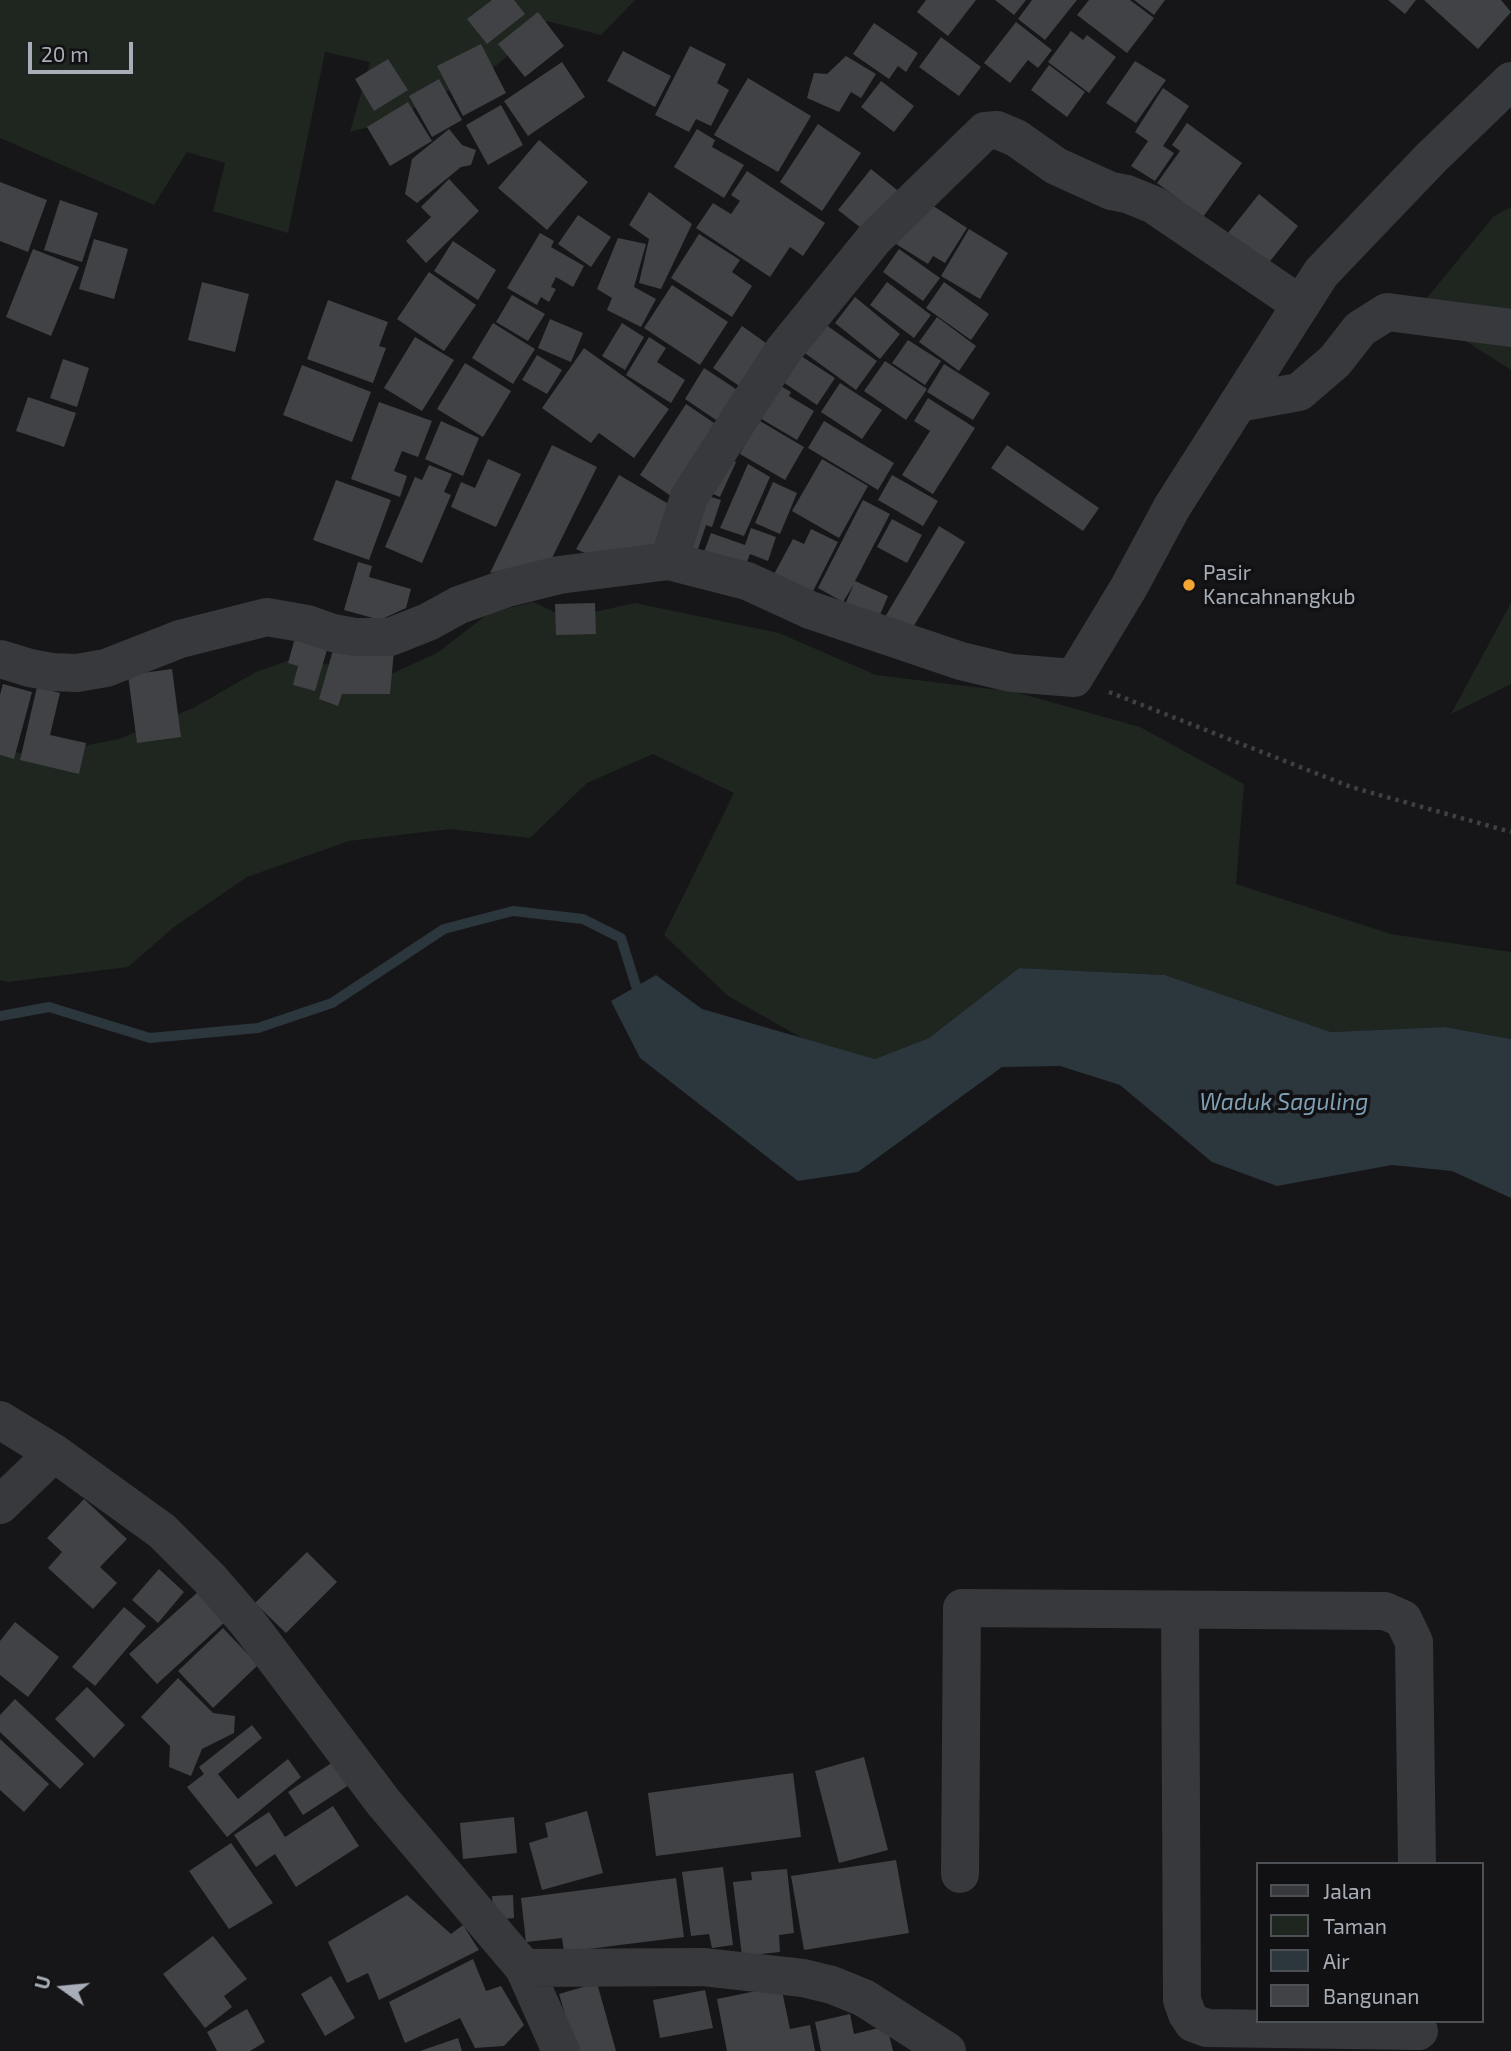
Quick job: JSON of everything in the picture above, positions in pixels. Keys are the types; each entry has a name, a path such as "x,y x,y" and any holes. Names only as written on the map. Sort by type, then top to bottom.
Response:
{"street":[{"path":"0,659 52,672 77,673 106,668 180,639 267,617 355,637 390,637 428,622 459,605 507,588 559,575 669,561 747,581 810,610 961,661 1012,673 1074,678 1129,587 1172,507 1321,273 1511,81"},
{"path":"669,561 689,498 783,351 874,239 985,131 997,130 1016,138 1056,166 1111,191 1154,205 1301,305"},
{"path":"1238,403 1298,392 1335,361 1360,329 1387,312 1511,328"},
{"path":"0,1420 54,1453 162,1531 210,1579 248,1623 384,1803 524,1968 561,2051"},
{"path":"0,1504 54,1453"},
{"path":"960,1874 962,1608 1385,1611 1403,1619 1414,1642 1417,1862"},
{"path":"1180,1610 1182,2000 1187,2014 1193,2023 1207,2028 1425,2034"},
{"path":"524,1968 704,1967 803,1978 832,1985 864,1998 947,2051"}],"path":[{"path":"1074,678 1351,788 1511,832"}],"green space":[{"path":"0,0 635,0 601,35 547,21 497,65 388,122 350,132 370,62 325,52 288,233 213,211 225,163 187,152 154,205 0,138"},
{"path":"1511,207 1511,370 1417,310 1494,216"},
{"path":"533,602 567,618 635,603 779,633 876,675 1015,692 1140,727 1244,784 1236,884 1391,934 1511,952 1511,1039 1445,1027 1331,1032 1165,975 1019,968 929,1038 875,1059 802,1038 728,996 664,935 734,793 653,754 587,783 530,838 450,829 349,841 247,877 174,927 128,967 8,982 0,980 0,748 31,756 119,739 193,708 256,672 293,659 391,674 437,653 489,613"},
{"path":"1511,603 1511,684 1451,714"}],"water":[{"name":"Waduk Saguling","path":"1019,968 1165,975 1331,1032 1445,1027 1511,1039 1511,1198 1452,1171 1392,1165 1277,1186 1212,1162 1120,1085 1060,1066 1002,1067 858,1172 798,1181 640,1058 611,1001 656,975 702,1009 875,1059 929,1038"}],"building":[{"path":"492,0 514,0 525,14 487,44 467,19"},
{"path":"926,0 976,0 948,36 917,12"},
{"path":"995,0 1026,0 1014,15"},
{"path":"1032,0 1077,0 1045,40 1018,19"},
{"path":"1089,0 1130,0 1154,18 1127,53 1077,15"},
{"path":"1134,0 1165,0 1154,15"},
{"path":"1388,0 1416,0 1405,14"},
{"path":"1424,0 1501,0 1511,12 1478,49"},
{"path":"538,12 564,46 525,77 498,44"},
{"path":"1016,22 1052,50 1038,68 1028,60 1010,83 984,63"},
{"path":"874,23 918,53 906,72 898,66 889,79 853,54"},
{"path":"1071,31 1083,40 1087,35 1116,57 1089,93 1048,62"},
{"path":"941,37 981,67 959,96 919,67"},
{"path":"481,44 506,93 463,116 437,66"},
{"path":"690,46 726,64 717,83 729,90 711,126 696,119 689,132 655,115"},
{"path":"623,51 671,76 655,107 607,81"},
{"path":"846,56 876,74 861,98 851,92 839,112 807,98 814,73 827,74"},
{"path":"388,59 408,90 374,111 355,79"},
{"path":"1135,61 1166,80 1136,123 1106,103"},
{"path":"562,62 585,97 528,136 504,101"},
{"path":"1049,65 1085,92 1067,117 1031,90"},
{"path":"748,78 811,116 778,172 714,135"},
{"path":"439,79 462,120 432,137 409,96"},
{"path":"881,81 914,106 894,132 861,107"},
{"path":"1163,88 1189,106 1163,146 1174,153 1155,181 1131,166 1148,141 1135,132"},
{"path":"408,102 432,141 390,166 367,127"},
{"path":"501,105 523,145 488,165 466,125"},
{"path":"1187,123 1242,163 1203,217 1157,183 1180,151 1172,145"},
{"path":"818,124 861,153 822,211 780,182"},
{"path":"449,129 462,145 476,150 471,165 461,167 417,203 405,194 412,159"},
{"path":"697,129 715,140 712,147 744,165 724,198 674,167"},
{"path":"539,140 588,182 547,230 498,188"},
{"path":"871,169 902,194 870,235 838,210"},
{"path":"747,171 825,223 803,256 790,247 770,277 696,228 713,203 731,214 740,201 731,195"},
{"path":"449,179 479,211 426,263 406,241 431,217 421,207"},
{"path":"0,182 47,200 28,252 0,241"},
{"path":"649,192 692,224 661,289 639,283 649,239 629,225"},
{"path":"1259,194 1298,226 1267,265 1228,233"},
{"path":"60,200 98,213 82,262 44,250"},
{"path":"924,200 967,228 945,263 933,256 928,264 896,244"},
{"path":"578,215 611,237 591,267 558,244"},
{"path":"969,229 1008,253 980,299 941,276"},
{"path":"540,233 554,241 551,247 584,266 573,287 556,277 551,287 556,289 549,302 541,297 537,305 507,288"},
{"path":"699,234 740,260 732,272 752,286 732,317 671,278"},
{"path":"618,238 646,244 634,287 656,299 641,327 607,310 612,298 597,289"},
{"path":"94,239 128,249 114,299 79,289"},
{"path":"453,241 496,270 478,300 434,271"},
{"path":"33,249 79,267 51,336 6,317"},
{"path":"899,249 940,278 923,301 883,272"},
{"path":"429,272 476,305 444,351 397,319"},
{"path":"202,282 249,294 235,352 188,340"},
{"path":"887,282 931,315 914,338 870,305"},
{"path":"944,282 989,314 971,340 926,308"},
{"path":"672,285 728,322 700,365 644,328"},
{"path":"512,295 545,314 528,341 496,322"},
{"path":"855,297 900,334 880,359 835,323"},
{"path":"328,300 388,322 379,346 386,348 373,383 307,359"},
{"path":"937,317 976,346 959,371 919,342"},
{"path":"550,319 583,333 571,362 538,348"},
{"path":"822,322 877,361 856,390 802,351"},
{"path":"493,323 535,349 513,384 472,358"},
{"path":"622,323 644,337 625,370 602,356"},
{"path":"742,326 773,348 745,390 713,368"},
{"path":"415,337 454,360 422,411 384,388"},
{"path":"649,337 666,348 657,362 685,380 671,403 626,375"},
{"path":"908,340 941,361 925,385 892,363"},
{"path":"584,348 669,409 634,458 599,433 591,443 542,408"},
{"path":"798,354 835,378 817,405 780,380"},
{"path":"537,355 562,370 547,394 522,380"},
{"path":"63,359 89,368 77,407 50,398"},
{"path":"885,361 927,389 906,420 864,391"},
{"path":"465,363 511,391 483,437 437,409"},
{"path":"944,364 990,393 973,420 927,392"},
{"path":"302,365 371,392 352,442 283,415"},
{"path":"704,368 745,395 725,426 685,399"},
{"path":"772,381 791,392 789,396 814,411 797,440 753,414"},
{"path":"840,383 882,410 862,439 821,412"},
{"path":"28,397 76,413 64,447 16,431"},
{"path":"928,398 975,428 933,494 902,475 930,431 914,421"},
{"path":"379,402 432,421 418,457 402,451 394,471 407,476 400,497 351,479"},
{"path":"686,404 723,429 677,500 640,475"},
{"path":"748,414 804,447 785,480 740,454 748,439"},
{"path":"441,421 479,438 463,476 425,459"},
{"path":"824,421 894,463 878,490 808,448"},
{"path":"552,445 597,467 551,560 490,573"},
{"path":"1007,445 1099,508 1083,531 991,468"},
{"path":"719,453 736,462 720,497 702,489"},
{"path":"488,459 521,474 496,527 451,507 461,482 475,488"},
{"path":"822,459 868,486 839,538 792,511"},
{"path":"748,464 770,477 744,536 720,528"},
{"path":"429,465 452,474 444,492 451,495 422,563 385,547 415,477 422,480"},
{"path":"619,475 679,510 663,552 589,555 576,549"},
{"path":"892,475 938,501 923,526 878,500"},
{"path":"336,480 391,500 369,560 313,540"},
{"path":"773,482 797,493 780,534 755,523"},
{"path":"695,492 721,500 712,527 706,525 697,552 682,547"},
{"path":"863,500 890,514 855,581 888,596 876,624 843,609 854,584 843,602 818,588"},
{"path":"892,519 922,535 907,563 877,547"},
{"path":"939,526 965,542 910,632 885,617"},
{"path":"751,528 776,537 768,561 750,554 745,567 704,552 711,533 745,545"},
{"path":"811,529 838,542 811,595 773,576 793,539 804,544"},
{"path":"358,562 372,566 369,577 411,589 406,608 380,620 344,610"},
{"path":"595,603 596,634 556,635 555,604"},
{"path":"296,634 329,643 315,691 293,685 298,666 288,663"},
{"path":"335,643 394,651 390,694 342,694 338,706 319,699"},
{"path":"172,669 181,737 137,743 128,675"},
{"path":"3,684 32,692 14,759 0,755 0,695"},
{"path":"37,687 60,693 50,735 86,743 79,774 20,760"},
{"path":"84,1499 127,1539 100,1567 117,1583 93,1609 48,1568 62,1552 47,1538"},
{"path":"307,1552 337,1582 286,1633 255,1603"},
{"path":"159,1569 184,1592 158,1623 132,1600"},
{"path":"199,1591 226,1621 157,1684 129,1654"},
{"path":"124,1607 146,1626 95,1686 72,1667"},
{"path":"15,1622 59,1657 28,1697 0,1675 0,1641"},
{"path":"223,1628 258,1665 213,1708 178,1671"},
{"path":"178,1678 213,1713 235,1716 234,1733 202,1749 191,1776 169,1767 170,1746 141,1717"},
{"path":"87,1687 125,1725 94,1758 55,1719"},
{"path":"15,1699 84,1764 60,1789 0,1732 0,1715"},
{"path":"252,1725 262,1738 218,1774 238,1799 288,1759 301,1777 227,1837 187,1787 204,1774 199,1767"},
{"path":"0,1739 49,1784 24,1812 0,1790"},
{"path":"864,1757 888,1850 839,1863 815,1771"},
{"path":"333,1762 349,1785 303,1815 288,1792"},
{"path":"793,1773 801,1837 656,1856 648,1793"},
{"path":"333,1806 359,1846 296,1887 275,1854 256,1867 234,1835 269,1812 285,1837"},
{"path":"587,1811 603,1873 542,1890 529,1843 548,1837 545,1823"},
{"path":"514,1817 517,1853 463,1859 460,1823"},
{"path":"231,1843 273,1903 229,1929 189,1871"},
{"path":"896,1860 909,1933 804,1950 791,1876"},
{"path":"723,1867 733,1945 712,1948 709,1934 691,1936 682,1872"},
{"path":"787,1869 794,1933 779,1935 780,1952 742,1956 733,1882 752,1880 751,1872"},
{"path":"676,1878 684,1937 564,1952 562,1938 526,1942 521,1898"},
{"path":"407,1895 451,1934 463,1925 479,1950 379,2000 368,1973 347,1983 328,1942"},
{"path":"513,1895 514,1918 494,1920 492,1896"},
{"path":"213,1936 247,1979 224,1996 232,2007 205,2028 163,1974"},
{"path":"473,1959 486,1991 501,1986 524,2025 504,2046 475,2048 460,2018 405,2043 389,2002"},
{"path":"331,1976 355,2018 325,2036 301,1994"},
{"path":"597,1983 616,2051 576,2051 559,1994"},
{"path":"781,1986 790,2029 810,2025 815,2051 727,2051 717,1999"},
{"path":"705,1990 713,2028 660,2038 653,2000"},
{"path":"247,2009 265,2042 250,2051 217,2051 207,2032"},
{"path":"850,2014 854,2034 887,2026 893,2051 821,2051 815,2022"},
{"path":"458,2038 462,2051 420,2051"}],"waterway":[{"path":"0,1016 49,1007 150,1038 258,1028 332,1003 444,929 513,911 583,919 621,938 636,986 645,994"}],"place":[{"name":"Pasir Kancahnangkub","path":"1189,585"}]}
